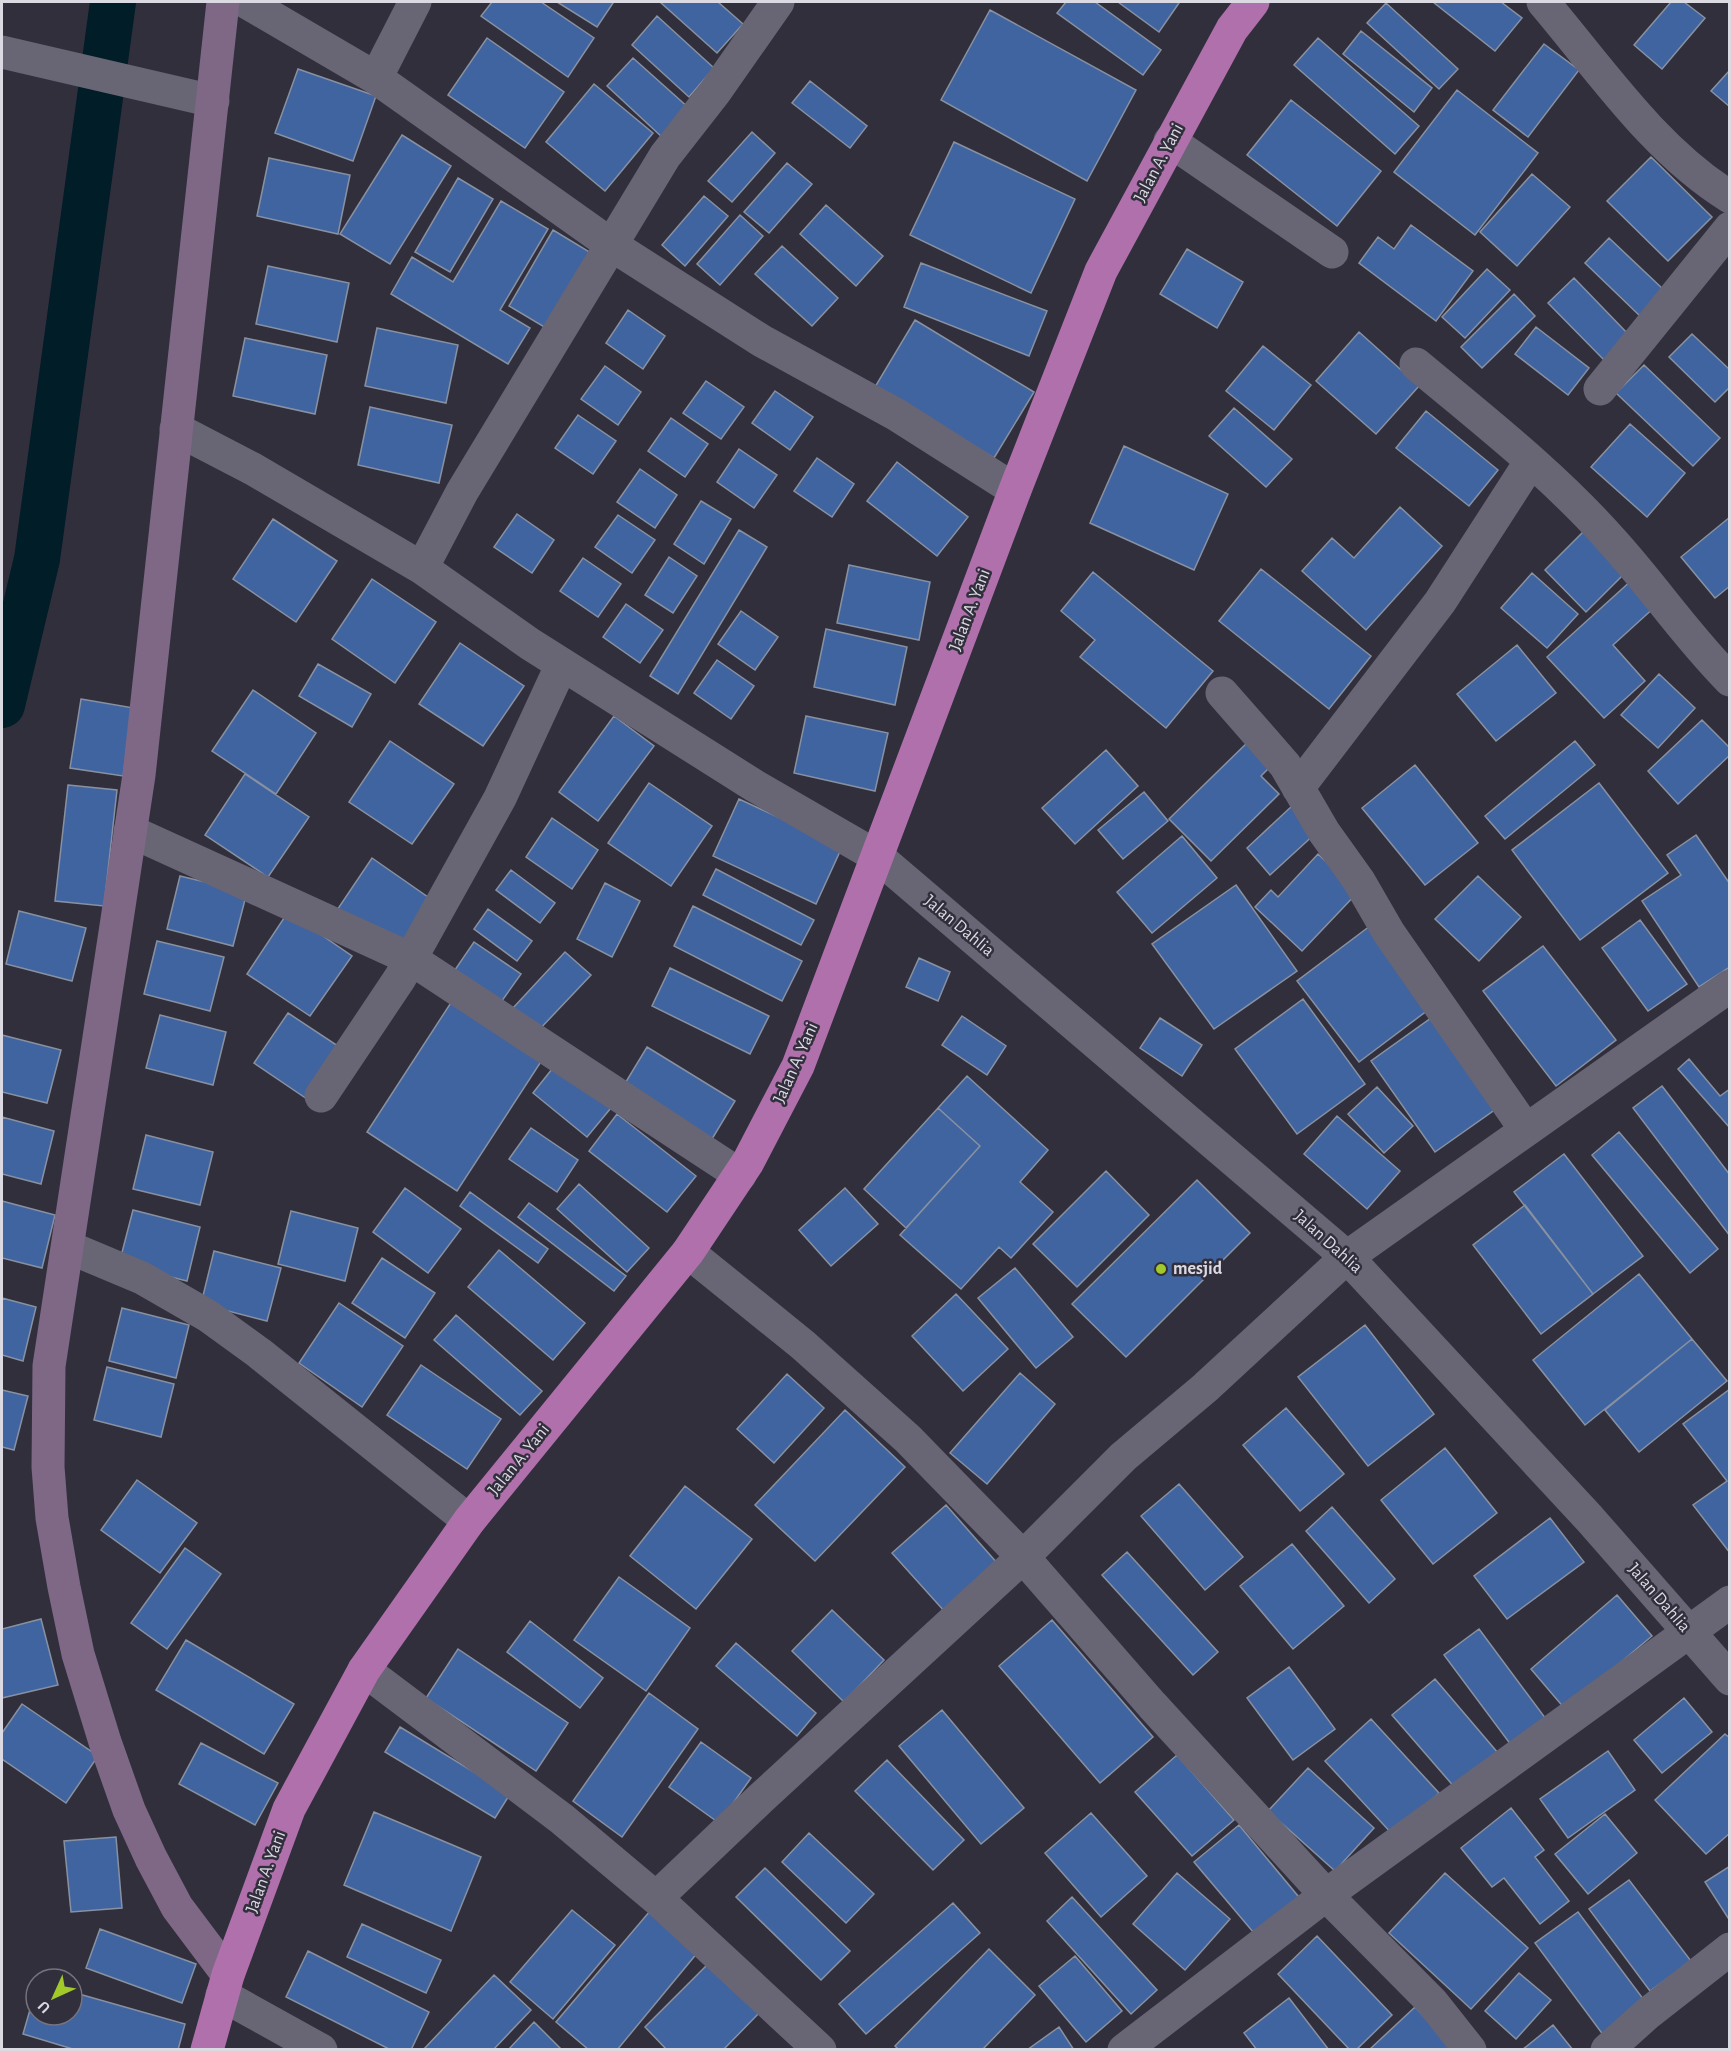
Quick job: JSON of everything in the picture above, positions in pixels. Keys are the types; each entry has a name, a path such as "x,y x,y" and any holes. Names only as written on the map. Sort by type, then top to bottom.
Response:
{"highway":[{"name":"Jalan A. Yani","path":"207,2049 225,1985 289,1809 364,1670 469,1521 688,1252 740,1175 798,1066 1015,490 1101,272 1232,29 1254,2"}],"street":[{"path":"223,2 159,602 130,831 49,1366 48,1467 52,1518 78,1654 122,1790 151,1858 225,1985 321,2049"},
{"path":"246,2 376,78 613,246 762,340 897,415 1015,490"},
{"path":"376,78 415,2"},
{"path":"422,568 462,492 613,246 665,156 715,92 778,2"},
{"path":"1543,2 1618,93 1664,142 1702,179 1730,197"},
{"path":"2,52 213,101"},
{"path":"1170,141 1332,252"},
{"path":"1600,389 1730,228"},
{"path":"1416,364 1531,462 1611,540 1708,658 1730,680"},
{"name":"Jalan Dahlia","path":"176,429 253,469 422,568 562,664 755,786 878,857 1347,1257 1588,1518 1730,1679"},
{"path":"1298,788 1440,602 1531,462"},
{"path":"321,1096 411,959 500,798 562,664"},
{"path":"1222,693 1286,765 1324,832 1359,881 1389,933 1526,1130"},
{"path":"130,831 411,959 740,1175"},
{"path":"656,1898 1023,1557 1124,1456 1206,1387 1347,1257 1730,986"},
{"path":"68,1247 142,1278 208,1316 259,1353 469,1521"},
{"path":"688,1252 803,1345 908,1439 1023,1557 1152,1705 1326,1896 1432,2002 1470,2049"},
{"path":"1124,2049 1326,1896 1730,1602"},
{"path":"364,1670 562,1819 656,1898 820,2049"},
{"path":"1607,2049 1647,2014 1730,1949"}],"building":[{"path":"492,2 541,2 594,38 568,77 481,16"},
{"path":"557,2 611,2 613,3 597,27"},
{"path":"660,2 718,2 743,24 717,53"},
{"path":"1066,2 1095,2 1161,50 1143,75 1057,13"},
{"path":"1118,2 1177,2 1179,3 1159,32"},
{"path":"1433,2 1501,2 1522,18 1495,51"},
{"path":"1671,2 1684,2 1705,18 1662,69 1634,45"},
{"path":"1386,3 1458,69 1439,89 1367,23"},
{"path":"990,10 1136,90 1087,181 941,100"},
{"path":"657,16 714,68 689,97 632,45"},
{"path":"1361,31 1432,88 1414,112 1343,54"},
{"path":"487,38 564,92 525,148 448,95"},
{"path":"1318,38 1419,126 1395,154 1294,65"},
{"path":"1544,44 1579,70 1528,137 1493,110"},
{"path":"633,58 690,109 663,138 607,86"},
{"path":"298,69 376,96 353,161 275,133"},
{"path":"1730,70 1730,107 1711,91"},
{"path":"810,81 867,126 850,148 792,103"},
{"path":"594,84 653,133 605,191 546,142"},
{"path":"1457,90 1538,153 1475,235 1394,172"},
{"path":"1291,100 1381,171 1337,226 1247,155"},
{"path":"752,132 775,153 732,202 708,181"},
{"path":"402,135 451,166 390,264 340,234"},
{"path":"954,142 1075,199 1031,293 910,235"},
{"path":"1651,157 1712,217 1668,261 1607,201"},
{"path":"269,158 350,175 338,234 257,216"},
{"path":"787,163 812,184 769,233 744,212"},
{"path":"1532,174 1570,207 1517,266 1480,232"},
{"path":"458,178 493,199 450,272 415,252"},
{"path":"704,196 728,216 685,266 662,245"},
{"path":"501,201 548,229 500,310 530,328 508,364 391,294 412,257 453,282"},
{"path":"826,205 883,256 856,286 800,234"},
{"path":"740,215 763,236 720,285 697,264"},
{"path":"1411,225 1473,271 1436,321 1359,263 1378,237 1394,249"},
{"path":"553,230 596,256 551,331 509,306"},
{"path":"1609,238 1665,291 1640,316 1585,263"},
{"path":"782,246 838,298 812,326 755,274"},
{"path":"1187,249 1243,282 1217,328 1160,294"},
{"path":"921,263 1047,311 1029,356 904,307"},
{"path":"268,266 349,283 337,342 256,324"},
{"path":"1487,269 1510,290 1465,338 1442,317"},
{"path":"1574,278 1630,336 1605,361 1548,303"},
{"path":"1514,294 1535,316 1482,368 1461,347"},
{"path":"628,310 665,336 643,369 606,343"},
{"path":"915,320 1034,392 994,458 875,387"},
{"path":"1536,327 1589,368 1568,395 1515,354"},
{"path":"377,328 458,345 446,403 365,386"},
{"path":"1359,332 1419,386 1376,434 1316,381"},
{"path":"1692,334 1730,370 1730,387 1715,402 1669,357"},
{"path":"245,338 327,355 315,414 233,396"},
{"path":"1263,346 1311,385 1274,430 1226,391"},
{"path":"1644,365 1720,438 1693,466 1616,393"},
{"path":"605,366 641,392 618,425 581,399"},
{"path":"706,381 744,407 721,439 683,413"},
{"path":"775,391 813,417 790,450 752,423"},
{"path":"370,407 452,425 439,483 358,465"},
{"path":"1234,408 1292,459 1266,487 1209,436"},
{"path":"1426,411 1498,470 1469,506 1396,448"},
{"path":"578,415 616,441 593,474 555,448"},
{"path":"671,418 708,444 685,477 648,451"},
{"path":"1630,424 1685,473 1647,517 1591,467"},
{"path":"1124,446 1228,494 1194,570 1090,523"},
{"path":"739,449 777,475 754,508 717,482"},
{"path":"817,458 854,484 832,517 794,491"},
{"path":"897,462 968,517 937,556 867,501"},
{"path":"640,469 677,495 655,528 617,502"},
{"path":"701,501 731,519 704,564 674,544"},
{"path":"1400,507 1442,546 1366,630 1302,571 1332,538 1354,558"},
{"path":"517,514 554,540 532,573 494,547"},
{"path":"618,515 655,540 632,573 595,547"},
{"path":"1730,517 1730,586 1715,598 1681,557"},
{"path":"273,519 337,561 296,622 233,579"},
{"path":"1587,528 1628,570 1586,612 1545,570"},
{"path":"739,530 767,547 678,694 650,676"},
{"path":"669,557 697,576 673,613 645,595"},
{"path":"583,558 621,584 598,617 560,591"},
{"path":"849,565 930,582 919,640 837,623"},
{"path":"1261,569 1371,656 1329,709 1219,621"},
{"path":"1093,572 1213,671 1166,728 1080,657 1095,640 1061,611"},
{"path":"1532,573 1578,614 1547,648 1501,608"},
{"path":"372,579 436,622 395,683 332,639"},
{"path":"1633,579 1657,605 1613,645 1645,681 1604,718 1547,657"},
{"path":"626,604 663,630 640,663 603,637"},
{"path":"741,611 778,637 755,670 718,644"},
{"path":"826,629 907,647 895,705 814,687"},
{"path":"460,643 524,686 483,746 419,704"},
{"path":"1517,645 1556,693 1496,741 1457,694"},
{"path":"717,660 754,686 731,719 694,693"},
{"path":"318,664 371,694 352,727 299,696"},
{"path":"1659,674 1695,708 1658,748 1621,715"},
{"path":"253,690 316,733 276,794 212,751"},
{"path":"81,699 134,708 123,776 70,768"},
{"path":"614,716 654,746 598,821 559,792"},
{"path":"806,716 888,733 875,791 794,773"},
{"path":"1702,720 1730,748 1730,755 1678,804 1648,771"},
{"path":"1252,738 1275,762 1261,776 1279,794 1211,861 1169,819"},
{"path":"390,741 454,784 412,844 349,802"},
{"path":"1575,741 1595,765 1505,839 1485,816"},
{"path":"1106,750 1138,786 1075,844 1042,808"},
{"path":"1415,765 1478,843 1425,885 1362,808"},
{"path":"245,774 309,817 268,877 205,835"},
{"path":"649,783 712,826 671,886 608,843"},
{"path":"1599,783 1668,873 1580,940 1512,850"},
{"path":"68,785 117,790 104,906 55,901"},
{"path":"1144,792 1168,821 1123,859 1098,830"},
{"path":"739,799 842,847 816,904 713,856"},
{"path":"1293,805 1317,832 1270,875 1247,848"},
{"path":"552,818 598,850 572,889 526,857"},
{"path":"1696,835 1730,884 1730,967 1699,987 1642,901 1681,875 1667,855"},
{"path":"1182,836 1217,878 1152,933 1117,892"},
{"path":"1318,854 1358,892 1302,951 1255,907 1271,890 1278,897"},
{"path":"372,858 435,902 394,962 331,919"},
{"path":"716,869 814,920 801,945 703,895"},
{"path":"511,870 555,903 540,923 496,890"},
{"path":"180,876 247,892 233,946 167,929"},
{"path":"1478,876 1521,917 1479,961 1435,919"},
{"path":"605,883 640,901 612,957 577,939"},
{"path":"1236,885 1297,971 1214,1029 1152,944"},
{"path":"693,906 802,961 782,1001 674,946"},
{"path":"488,909 532,941 517,961 474,929"},
{"path":"19,911 86,928 72,981 6,964"},
{"path":"288,912 352,956 310,1016 247,974"},
{"path":"1640,920 1687,984 1648,1011 1602,948"},
{"path":"1370,926 1432,1007 1359,1062 1297,981"},
{"path":"157,941 224,957 210,1011 144,994"},
{"path":"474,942 521,974 494,1012 448,980"},
{"path":"1543,946 1616,1040 1556,1086 1483,991"},
{"path":"565,952 591,975 537,1032 513,1008"},
{"path":"919,958 950,972 938,1001 906,987"},
{"path":"670,968 769,1016 750,1054 652,1006"},
{"path":"454,998 544,1057 457,1191 367,1132"},
{"path":"1303,999 1365,1084 1297,1134 1235,1049"},
{"path":"288,1013 341,1048 307,1099 254,1063"},
{"path":"1438,1013 1503,1104 1435,1152 1371,1061"},
{"path":"160,1015 226,1032 213,1085 146,1068"},
{"path":"962,1016 1006,1046 987,1075 942,1045"},
{"path":"1160,1018 1202,1045 1182,1076 1140,1048"},
{"path":"2,1035 61,1050 47,1103 2,1092"},
{"path":"647,1047 735,1101 709,1144 621,1090"},
{"path":"560,1059 615,1103 587,1137 533,1093"},
{"path":"1689,1059 1720,1096 1730,1089 1730,1128 1678,1069"},
{"path":"967,1076 1048,1150 1020,1182 1053,1212 1011,1258 999,1247 961,1289 900,1235 980,1146 938,1108"},
{"path":"1662,1086 1730,1175 1730,1236 1633,1108"},
{"path":"1377,1087 1413,1126 1384,1153 1348,1114"},
{"path":"938,1108 980,1146 906,1228 864,1189"},
{"path":"617,1114 696,1176 667,1212 589,1151"},
{"path":"1337,1116 1400,1171 1367,1209 1304,1154"},
{"path":"2,1117 54,1131 41,1184 2,1174"},
{"path":"531,1128 578,1160 557,1192 509,1159"},
{"path":"1619,1132 1718,1249 1690,1273 1592,1155"},
{"path":"146,1135 213,1152 200,1205 133,1189"},
{"path":"1564,1154 1643,1256 1593,1294 1514,1192"},
{"path":"1106,1171 1149,1215 1077,1287 1033,1244"},
{"name":"mesjid","path":"1197,1180 1250,1233 1126,1357 1072,1304"},
{"path":"579,1184 649,1248 627,1272 557,1209"},
{"path":"405,1188 461,1229 428,1273 373,1232"},
{"path":"845,1188 878,1224 831,1266 799,1230"},
{"path":"470,1192 548,1249 538,1263 460,1206"},
{"path":"2,1201 55,1215 42,1268 2,1258"},
{"path":"529,1203 626,1276 614,1291 518,1217"},
{"path":"1525,1205 1593,1294 1541,1334 1473,1245"},
{"path":"133,1210 200,1227 187,1281 119,1264"},
{"path":"291,1211 358,1228 345,1281 278,1264"},
{"path":"499,1250 585,1323 553,1360 468,1287"},
{"path":"214,1251 281,1268 267,1321 201,1304"},
{"path":"382,1258 435,1293 405,1338 352,1303"},
{"path":"1015,1268 1073,1337 1036,1368 978,1298"},
{"path":"1639,1274 1692,1339 1585,1425 1533,1360"},
{"path":"956,1294 1008,1349 963,1391 912,1336"},
{"path":"2,1298 36,1307 23,1361 2,1355"},
{"path":"339,1303 403,1346 362,1407 299,1363"},
{"path":"122,1308 189,1325 176,1378 109,1361"},
{"path":"456,1315 542,1391 520,1415 434,1340"},
{"path":"1365,1325 1434,1414 1368,1466 1298,1377"},
{"path":"1692,1339 1727,1381 1639,1452 1605,1410"},
{"path":"421,1365 501,1419 467,1469 387,1415"},
{"path":"107,1367 174,1384 161,1437 94,1420"},
{"path":"1020,1373 1055,1404 987,1484 950,1453"},
{"path":"787,1374 824,1408 774,1463 737,1429"},
{"path":"1730,1389 1730,1553 1693,1505 1727,1481 1683,1424"},
{"path":"2,1390 28,1396 14,1450 2,1447"},
{"path":"1286,1408 1344,1474 1300,1511 1243,1445"},
{"path":"845,1410 905,1467 815,1561 755,1505"},
{"path":"1445,1448 1497,1513 1433,1564 1381,1500"},
{"path":"137,1480 197,1523 160,1573 101,1530"},
{"path":"1179,1484 1243,1557 1205,1590 1141,1516"},
{"path":"685,1486 752,1539 696,1609 630,1556"},
{"path":"946,1505 998,1564 945,1612 892,1553"},
{"path":"1332,1507 1395,1579 1369,1603 1306,1531"},
{"path":"1550,1518 1584,1562 1507,1619 1474,1576"},
{"path":"1292,1544 1344,1606 1293,1649 1240,1586"},
{"path":"185,1548 221,1574 167,1649 131,1623"},
{"path":"1127,1552 1218,1652 1193,1675 1102,1575"},
{"path":"619,1577 690,1628 646,1691 574,1640"},
{"path":"1617,1595 1652,1636 1565,1709 1531,1669"},
{"path":"832,1610 884,1660 844,1702 792,1651"},
{"path":"41,1619 58,1685 2,1698 2,1629"},
{"path":"1052,1620 1153,1737 1100,1783 999,1666"},
{"path":"530,1621 603,1678 580,1708 507,1652"},
{"path":"1479,1629 1546,1719 1511,1745 1444,1655"},
{"path":"186,1640 294,1704 264,1754 156,1690"},
{"path":"736,1643 816,1713 797,1736 716,1666"},
{"path":"458,1649 568,1723 536,1771 426,1698"},
{"path":"1289,1667 1335,1729 1293,1760 1247,1698"},
{"path":"1435,1679 1498,1753 1456,1789 1392,1715"},
{"path":"649,1693 698,1729 622,1837 573,1801"},
{"path":"1684,1698 1712,1732 1662,1773 1634,1740"},
{"path":"22,1704 98,1756 66,1803 2,1759 2,1733"},
{"path":"942,1710 1024,1808 981,1844 899,1746"},
{"path":"1371,1719 1439,1793 1393,1835 1325,1761"},
{"path":"400,1727 510,1794 495,1818 385,1752"},
{"path":"1725,1734 1730,1738 1730,1833 1706,1854 1655,1800"},
{"path":"701,1742 751,1778 719,1823 669,1787"},
{"path":"201,1743 278,1783 255,1825 179,1784"},
{"path":"1608,1751 1635,1790 1568,1838 1540,1799"},
{"path":"1177,1755 1234,1820 1192,1856 1135,1792"},
{"path":"887,1760 964,1840 933,1870 855,1791"},
{"path":"1308,1768 1374,1828 1335,1871 1268,1811"},
{"path":"1511,1808 1544,1850 1535,1857 1569,1901 1540,1924 1504,1878 1492,1887 1461,1848"},
{"path":"374,1812 481,1857 451,1931 344,1885"},
{"path":"1091,1813 1147,1876 1101,1917 1045,1853"},
{"path":"1605,1814 1637,1853 1588,1894 1555,1854"},
{"path":"1239,1825 1303,1902 1259,1939 1194,1862"},
{"path":"809,1833 874,1894 846,1923 782,1862"},
{"path":"116,1837 122,1908 71,1912 64,1841"},
{"path":"1730,1866 1730,1921 1705,1882"},
{"path":"765,1868 850,1951 821,1980 736,1897"},
{"path":"1177,1873 1230,1919 1185,1970 1133,1924"},
{"path":"1445,1873 1528,1948 1471,2009 1389,1933"},
{"path":"1629,1880 1691,1961 1650,1991 1589,1909"},
{"path":"1072,1897 1157,1990 1131,2014 1047,1921"},
{"path":"953,1903 980,1933 866,2034 839,2004"},
{"path":"572,1910 615,1945 553,2019 510,1982"},
{"path":"650,1911 698,1952 617,2050 589,2050 556,2022"},
{"path":"1578,1912 1647,2004 1604,2036 1535,1943"},
{"path":"362,1924 441,1960 426,1993 347,1957"},
{"path":"100,1929 196,1964 182,2003 86,1968"},
{"path":"1317,1936 1392,2015 1356,2050 1350,2050 1278,1974"},
{"path":"989,1949 1035,1995 982,2050 899,2050 895,2046"},
{"path":"308,1951 429,2012 411,2050 391,2050 286,1997"},
{"path":"1075,1956 1122,2011 1086,2042 1039,1986"},
{"path":"714,1958 764,2008 723,2050 667,2050 645,2027"},
{"path":"1519,1973 1551,2000 1516,2039 1485,2011"},
{"path":"494,1975 531,2010 493,2050 423,2050"},
{"path":"84,1995 185,2024 178,2050 76,2050 23,2034 25,2027 84,2027"},
{"path":"1289,1998 1329,2050 1257,2050 1244,2033"},
{"path":"1415,2007 1456,2050 1369,2050"},
{"path":"534,2022 562,2050 508,2050"},
{"path":"1553,2025 1573,2050 1522,2050"},
{"path":"1059,2027 1074,2050 1027,2050"}],"waterway":[{"path":"2,705 37,559 113,2"}],"place":[{"name":"mesjid","path":"1161,1269"}]}
